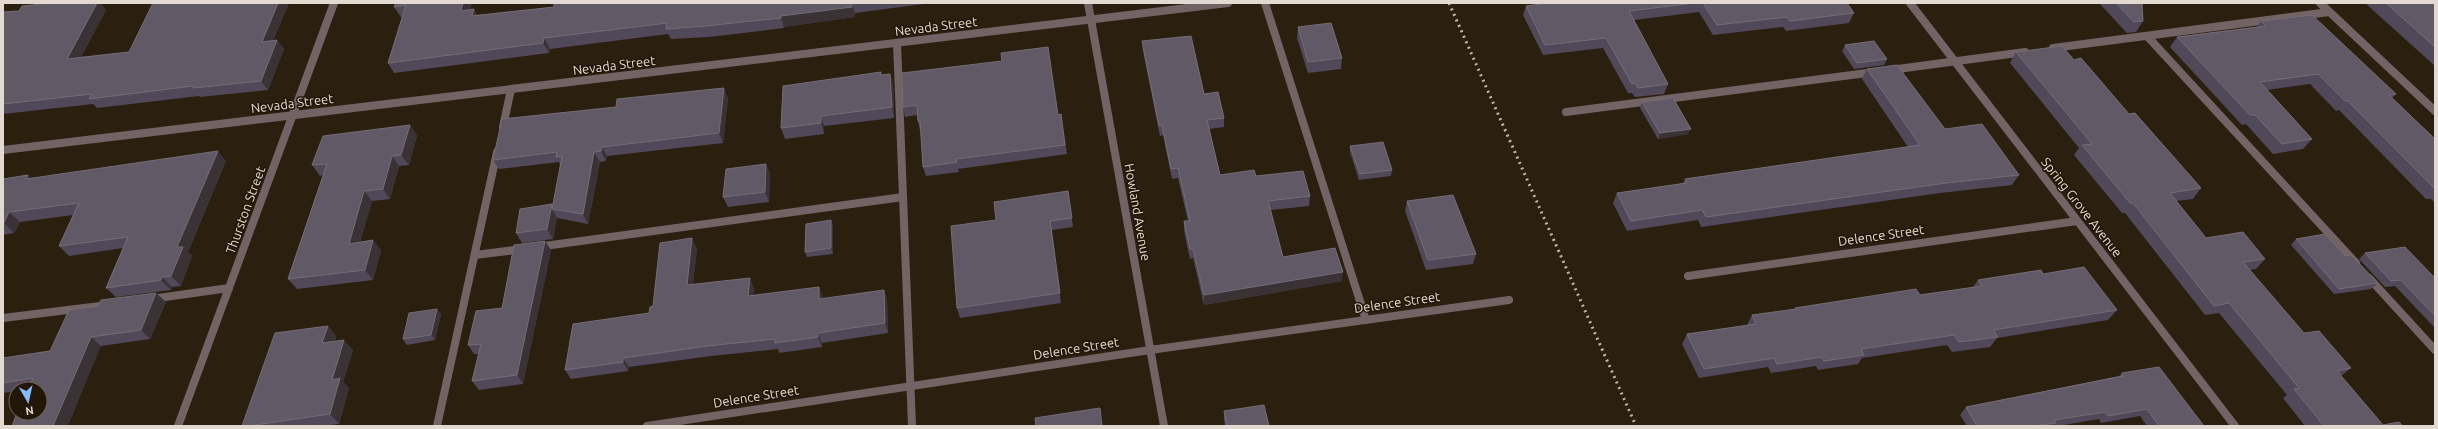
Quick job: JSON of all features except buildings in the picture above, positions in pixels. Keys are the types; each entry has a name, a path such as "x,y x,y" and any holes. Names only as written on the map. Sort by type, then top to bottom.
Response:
{"street":[{"name":"Thurston Street","path":"178,426 334,3"},
{"name":"Howland Avenue","path":"1088,3 1164,426"},
{"name":"Nevada Street","path":"3,150 1228,3"},
{"path":"1265,3 1366,320"},
{"name":"Spring Grove Avenue","path":"1910,3 2077,220 2232,426"},
{"path":"2320,3 2435,111"},
{"path":"2047,49 2329,12"},
{"path":"2147,36 2435,350"},
{"path":"898,43 909,386 912,426"},
{"path":"1566,112 2031,51"},
{"path":"437,426 511,89"},
{"path":"475,256 903,197"},
{"name":"Delence Street","path":"1688,276 2077,220"},
{"path":"144,300 230,288"},
{"name":"Delence Street","path":"647,426 1150,350 1509,300"},
{"path":"3,318 120,303"}],"railway":[{"path":"1449,3 1636,426"}]}
